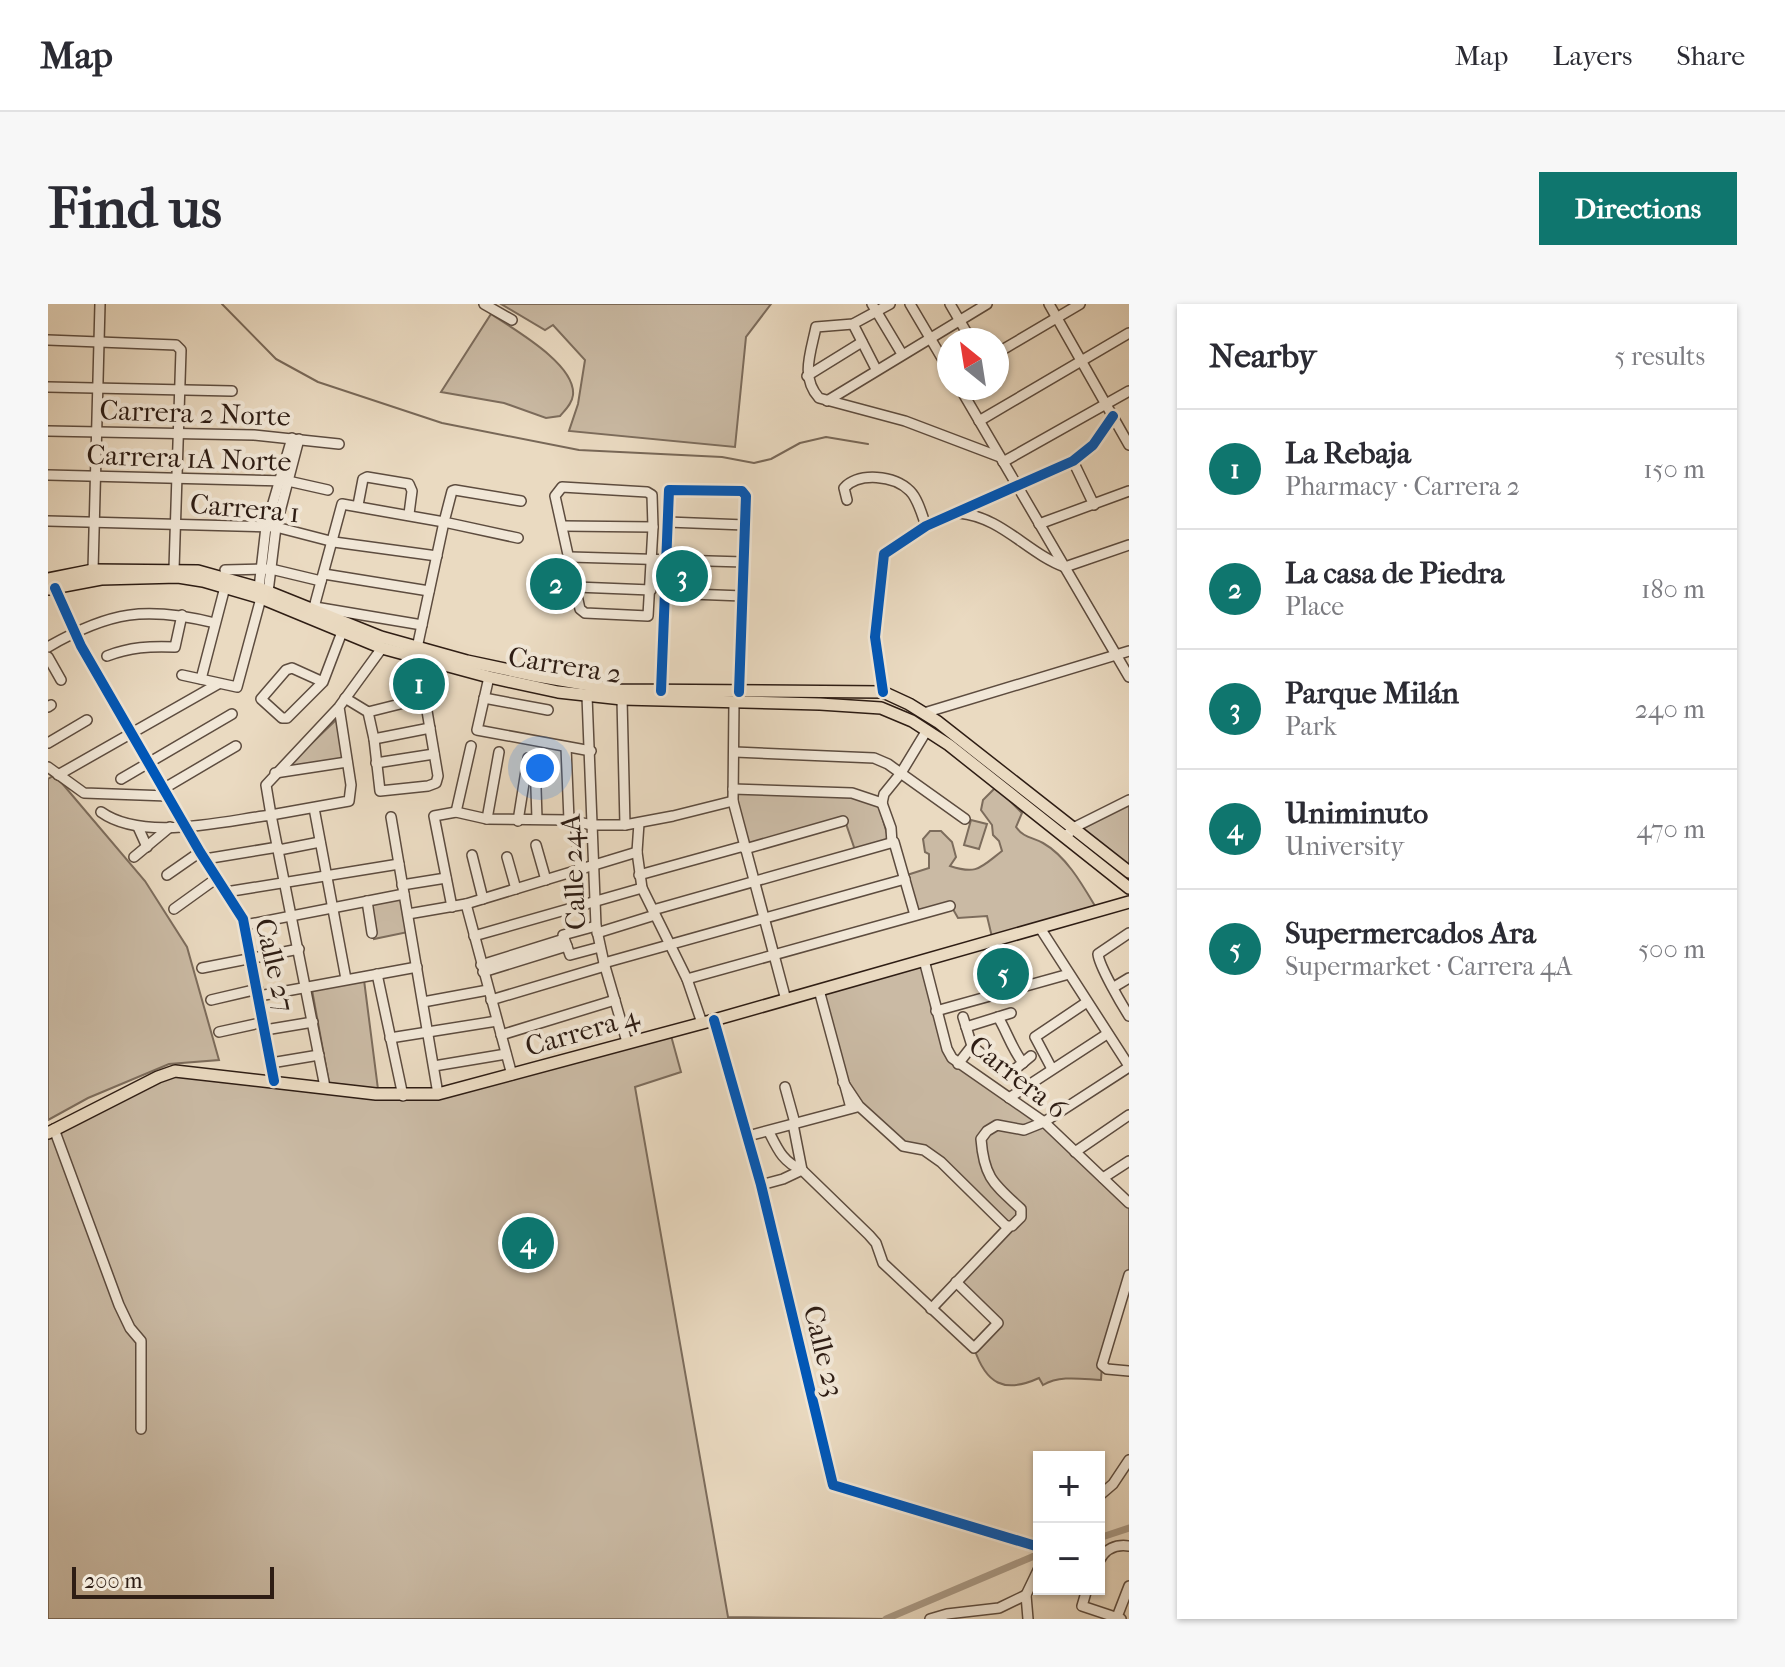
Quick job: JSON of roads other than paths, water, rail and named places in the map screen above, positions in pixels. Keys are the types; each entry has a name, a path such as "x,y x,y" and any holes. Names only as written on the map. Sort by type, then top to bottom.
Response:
{"main road":[{"name":"Carrera 2","path":"50,585 93,570 198,571 314,609 376,641 579,685 881,708 927,730 994,779 1129,888"},
{"name":"Carrera 2","path":"50,585 101,579 167,577 262,593 342,632 489,677 587,696 622,699 883,692 924,713 1075,827 1129,872"},
{"name":"Carrera 4","path":"51,1131 175,1071 403,1096 438,1094 708,1022 1129,902"}],"street":[{"path":"93,570 100,304"},
{"path":"484,304 512,320"},
{"path":"890,304 874,308 853,324 816,327 807,376 810,388 819,398 905,421 1001,460"},
{"path":"910,304 937,351"},
{"path":"950,304 964,328"},
{"path":"827,401 987,304"},
{"path":"1049,304 1129,445"},
{"path":"1009,346 1080,304"},
{"path":"874,308 902,354"},
{"path":"853,324 876,369"},
{"path":"979,421 1129,333"},
{"path":"48,340 176,345 181,350 174,569"},
{"path":"807,376 862,342"},
{"path":"48,387 232,391"},
{"path":"1001,460 1129,391"},
{"path":"967,400 1129,677"},
{"path":"883,692 875,637 884,554 926,526 1073,461 1093,445 1113,416"},
{"name":"Carrera 2 Norte","path":"48,431 179,432 295,438 339,444"},
{"path":"182,675 237,687 262,593 271,527 295,438"},
{"path":"1073,461 1094,505"},
{"name":"Carrera 1A Norte","path":"48,475 284,481 328,490"},
{"path":"358,505 363,479 367,477 409,484 412,491 409,514"},
{"path":"847,500 844,488 858,478 891,479 909,490 926,526"},
{"path":"562,487 647,492 652,495 650,612 643,617 582,612 563,526 555,496 562,487"},
{"path":"661,691 669,490 742,491 745,493 744,562 733,801 786,1000"},
{"path":"417,648 452,491 521,501"},
{"path":"1039,524 1129,491"},
{"path":"422,625 314,609 342,504 409,514 518,538"},
{"path":"955,513 972,515 1000,526 1049,561 1065,567 1127,549"},
{"name":"Carrera 1","path":"48,521 271,527 334,542 437,556"},
{"path":"668,522 745,525"},
{"path":"563,526 653,527"},
{"path":"570,557 744,562"},
{"path":"693,594 695,560"},
{"path":"225,570 266,570 429,591"},
{"name":"Calle 27","path":"50,585 73,632 245,925 274,1081"},
{"path":"201,679 225,587"},
{"path":"576,587 651,590"},
{"path":"665,593 743,596"},
{"path":"48,647 101,619 144,612 182,615 215,623"},
{"path":"107,656 127,648 175,647 182,615"},
{"path":"323,682 292,668 286,670 261,699 282,718 287,718 323,682 329,673 342,632"},
{"path":"325,1087 266,785 342,703 376,641"},
{"path":"924,713 1129,651"},
{"path":"48,657 61,680"},
{"path":"489,677 477,730 591,751"},
{"path":"58,775 218,684"},
{"name":"Calle 24A","path":"587,696 597,929 604,965 627,1042"},
{"path":"484,698 548,710"},
{"path":"622,699 625,825"},
{"path":"342,703 368,712 416,700 423,703 438,776 436,783 380,791 368,712"},
{"path":"101,812 138,827 170,827 271,815 349,801 351,785 342,703"},
{"path":"121,779 232,714"},
{"path":"48,743 87,720"},
{"path":"374,739 430,728"},
{"path":"915,915 882,803 884,794 927,730"},
{"path":"48,767 84,793 166,792 236,746"},
{"path":"456,812 471,746"},
{"path":"566,747 572,821 580,869"},
{"path":"487,819 499,752"},
{"path":"735,752 855,755 881,760 965,819"},
{"path":"376,763 434,754"},
{"path":"518,821 528,758 535,758 537,819"},
{"path":"275,773 347,762"},
{"path":"733,789 852,793 882,803"},
{"path":"1065,837 1075,827 1129,800"},
{"path":"452,907 434,816 456,812 487,819 625,825 733,801"},
{"path":"314,808 346,979"},
{"path":"391,817 438,1094"},
{"path":"639,875 843,821"},
{"name":"Calle 23","path":"639,823 637,852 642,888 708,1022 748,1136 833,1485 1033,1545"},
{"path":"138,827 147,847"},
{"path":"134,857 170,827"},
{"path":"167,875 202,855 320,842"},
{"path":"600,947 570,955 563,935 597,929 893,843"},
{"path":"536,845 546,880"},
{"path":"408,914 466,904 637,852"},
{"path":"472,855 483,899"},
{"path":"507,857 516,889"},
{"path":"226,892 399,864"},
{"path":"174,909 217,878"},
{"path":"245,925 367,901 446,878"},
{"path":"423,1002 489,995 905,879"},
{"path":"474,936 642,888"},
{"path":"367,901 372,933"},
{"path":"466,904 512,1075"},
{"path":"687,979 950,906"},
{"path":"931,1309 1007,1227 1021,1217 1021,1209 991,1181 983,1160 981,1139 987,1131 997,1125 1024,1130 1044,1122 1129,1067 1040,928"},
{"path":"1129,933 1098,954 1098,960 1129,1016"},
{"path":"482,968 566,943"},
{"path":"202,968 299,949"},
{"name":"Carrera 6","path":"924,960 947,1049 958,1064 1044,1122 1129,1203"},
{"path":"211,1000 417,967"},
{"path":"380,974 403,1096"},
{"path":"936,1011 1069,974"},
{"path":"1114,987 1129,978"},
{"path":"819,990 843,1082 855,1107 903,1146 924,1150 941,1162 1007,1227"},
{"path":"501,1035 615,1000"},
{"path":"1052,1069 1035,1037 1087,1002"},
{"path":"998,1017 1011,1038 1015,1053 1027,1059 1008,1075 972,1046 964,1022 1011,1013"},
{"path":"392,1038 497,1021"},
{"path":"219,1032 313,1022"},
{"path":"1009,1098 1107,1034"},
{"path":"958,1064 972,1046"},
{"path":"434,1066 506,1054"},
{"path":"271,1063 319,1055"},
{"path":"785,1087 802,1170"},
{"path":"748,1136 855,1107"},
{"path":"1075,1152 1129,1115"},
{"path":"51,1131 60,1147 119,1305 130,1328 141,1341 141,1429"},
{"path":"769,1132 780,1155 802,1170 869,1235 876,1243 883,1263 974,1348 998,1323 956,1282"},
{"path":"1103,1178 1129,1161"},
{"path":"761,1185 802,1170"},
{"path":"1129,1275 1102,1365 1107,1369 1129,1371"},
{"path":"1105,1491 1129,1460"},
{"path":"1105,1553 1121,1545 1129,1546"},
{"path":"1028,1619 1026,1595 1033,1580"},
{"path":"1085,1595 1082,1606 1119,1618 1129,1586"},
{"path":"930,1619 999,1608 1026,1595"}],"waterway":[{"path":"222,304 276,359 318,382 442,423 579,450 722,457 754,463 771,459 800,443 826,437 868,444"},
{"path":"1105,1536 1129,1528"},
{"path":"886,1619 1033,1557"}],"place":[{"name":"Parque Milán","path":"682,576"},
{"name":"La casa de Piedra","path":"556,584"},
{"name":"La Rebaja","path":"419,684"},
{"name":"Supermercados Ara","path":"1003,974"},
{"name":"Uniminuto","path":"528,1243"}]}
